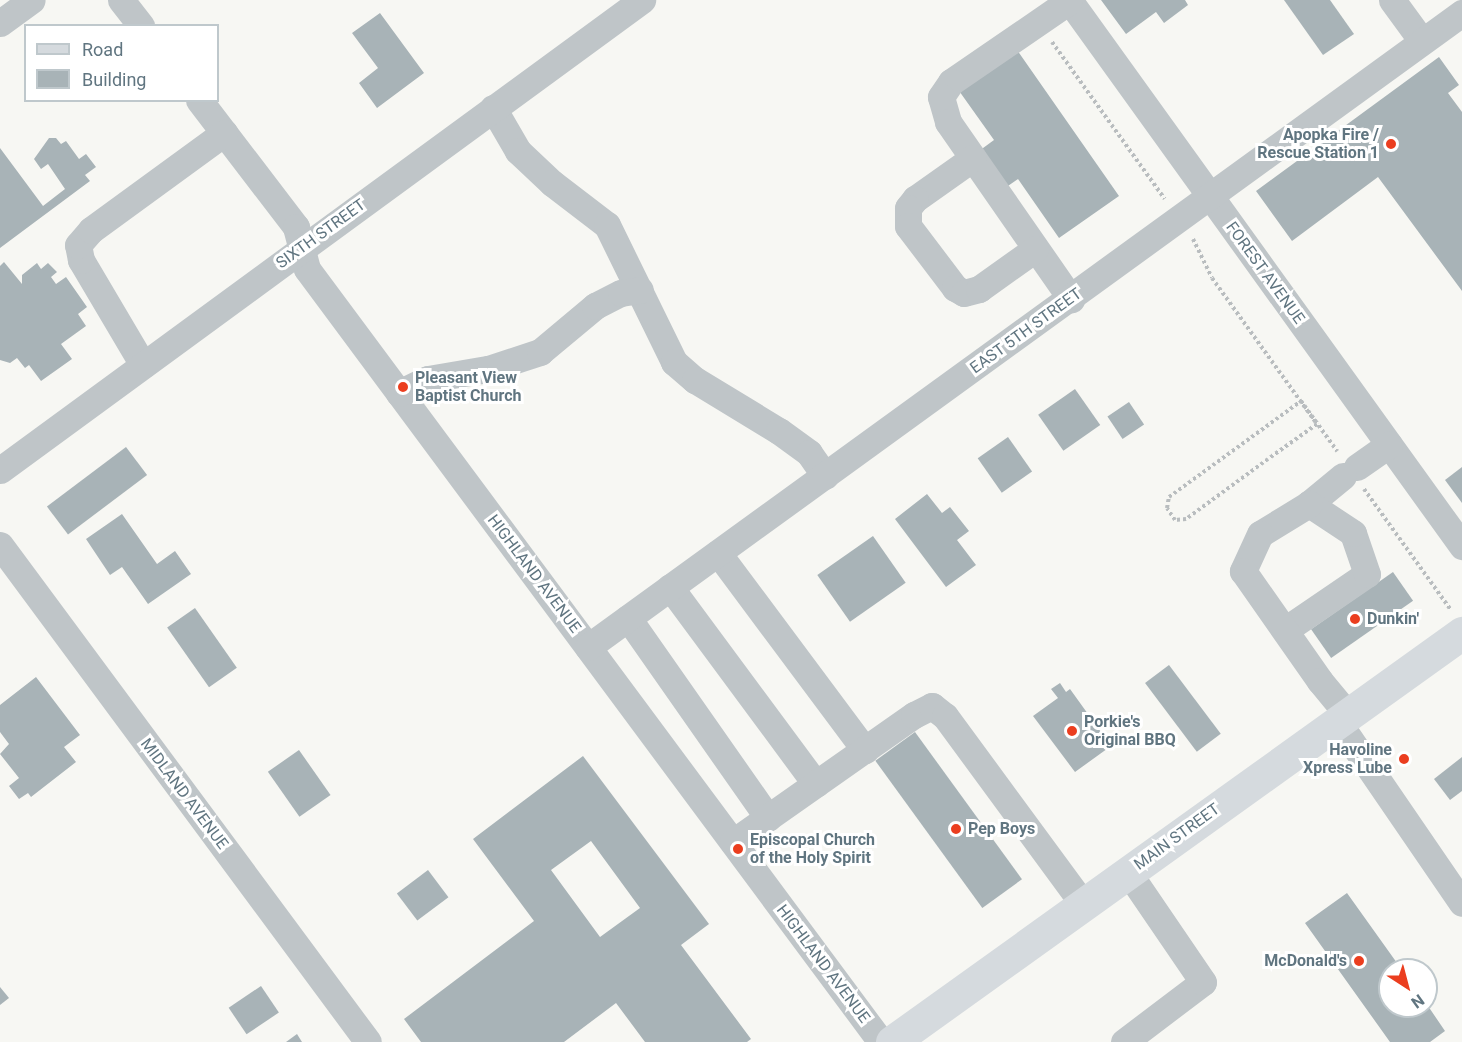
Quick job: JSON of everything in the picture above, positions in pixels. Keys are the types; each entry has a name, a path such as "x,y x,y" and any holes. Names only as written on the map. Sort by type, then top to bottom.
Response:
{"main road":[{"name":"MAIN STREET","path":"892,1042 1462,633"}],"street":[{"path":"0,23 32,0"},
{"path":"121,0 139,24"},
{"name":"SIXTH STREET","path":"0,470 642,0"},
{"path":"1069,0 944,88 941,109 1071,299"},
{"name":"FOREST AVENUE","path":"1069,0 1462,546"},
{"path":"1392,0 1422,41"},
{"name":"EAST 5TH STREET","path":"588,647 1071,299 1209,195 1462,13"},
{"name":"HIGHLAND AVENUE","path":"201,102 296,227 307,269 881,1042"},
{"path":"493,108 518,151 552,183 607,225 640,290 659,338 674,362 695,380 779,431 808,453 825,476"},
{"path":"143,365 81,261 78,245 91,230 224,133"},
{"path":"973,158 915,199 908,208 908,226 955,288 964,293 979,289 1035,249"},
{"path":"399,393 428,379 488,369 540,352 595,306 621,293 640,290"},
{"path":"1389,445 1350,471 1309,504 1260,534 1244,571 1343,718 1462,903"},
{"path":"1285,630 1366,574 1353,533 1309,504"},
{"name":"MIDLAND AVENUE","path":"0,545 368,1042"},
{"path":"718,553 865,750"},
{"path":"670,587 816,784"},
{"path":"627,618 768,818"},
{"path":"733,842 925,709 938,708 1083,904"},
{"path":"1124,1042 1203,982 1128,872"}],"path":[{"path":"1268,459 1317,424"}],"building":[{"path":"1101,0 1185,0 1188,5 1164,23 1156,12 1126,34"},
{"path":"1284,0 1330,0 1354,34 1323,55"},
{"path":"380,13 424,73 377,108 359,83 378,68 352,33"},
{"path":"1015,47 1119,196 1059,238 1018,179 1005,188 979,151 994,140 957,88"},
{"name":"Apopka Fire / Rescue Station 1","path":"1439,57 1459,85 1448,93 1462,112 1462,291 1378,177 1292,241 1256,191"},
{"path":"49,138 56,138 61,144 66,141 79,159 86,154 96,167 85,175 90,181 0,248 0,148 43,206 65,189 48,164 41,169 34,159"},
{"path":"4,262 22,284 22,275 37,263 41,269 48,263 57,272 51,277 56,284 66,277 87,307 78,314 86,326 61,344 72,359 41,381 29,365 25,368 17,358 10,363 0,360 0,266"},
{"path":"1075,389 1100,425 1063,451 1038,415"},
{"path":"1129,402 1144,424 1123,439 1107,417"},
{"path":"1008,437 1032,471 1002,493 978,458"},
{"path":"126,447 147,475 68,535 47,507"},
{"path":"1462,467 1462,503 1445,480"},
{"path":"927,494 942,513 950,507 969,531 957,540 976,565 946,587 895,519"},
{"path":"122,514 157,564 175,551 191,574 148,604 122,567 110,575 86,539"},
{"path":"873,536 906,583 850,622 817,575"},
{"path":"1393,572 1413,601 1331,658 1311,629"},
{"path":"195,608 237,668 209,687 167,628"},
{"path":"1169,665 1221,734 1197,752 1145,683"},
{"path":"36,677 80,735 64,747 76,762 31,797 28,793 19,799 9,786 19,778 0,754 9,744 0,732 0,705"},
{"name":"Porkie's Original BBQ","path":"1060,683 1066,692 1070,689 1111,746 1075,772 1033,716 1058,698 1051,689"},
{"name":"Pep Boys","path":"915,732 1022,879 982,908 875,761"},
{"path":"299,750 331,795 299,817 268,772"},
{"path":"583,756 709,924 681,945 751,1039 747,1042 645,1042 616,1003 564,1042 421,1042 404,1019 534,921 473,839","holes":["591,841 640,908 600,937 551,870"]},
{"path":"1462,757 1462,791 1450,800 1434,779"},
{"path":"428,870 448,897 417,921 397,893"},
{"path":"1347,893 1393,958 1378,958 1378,1018 1436,1018 1445,1031 1430,1042 1390,1042 1305,923"},
{"path":"261,986 279,1013 247,1034 229,1008"},
{"path":"0,987 9,998 0,1005"},
{"path":"297,1034 302,1042 286,1042"}],"place":[{"name":"Apopka Fire / Rescue Station 1","path":"1391,144"},
{"name":"Pleasant View Baptist Church","path":"403,387"},
{"name":"Dunkin'","path":"1355,619"},
{"name":"Porkie's Original BBQ","path":"1072,731"},
{"name":"Havoline Xpress Lube","path":"1404,759"},
{"name":"Pep Boys","path":"956,829"},
{"name":"Episcopal Church of the Holy Spirit","path":"738,849"},
{"name":"McDonald's","path":"1359,961"}]}
